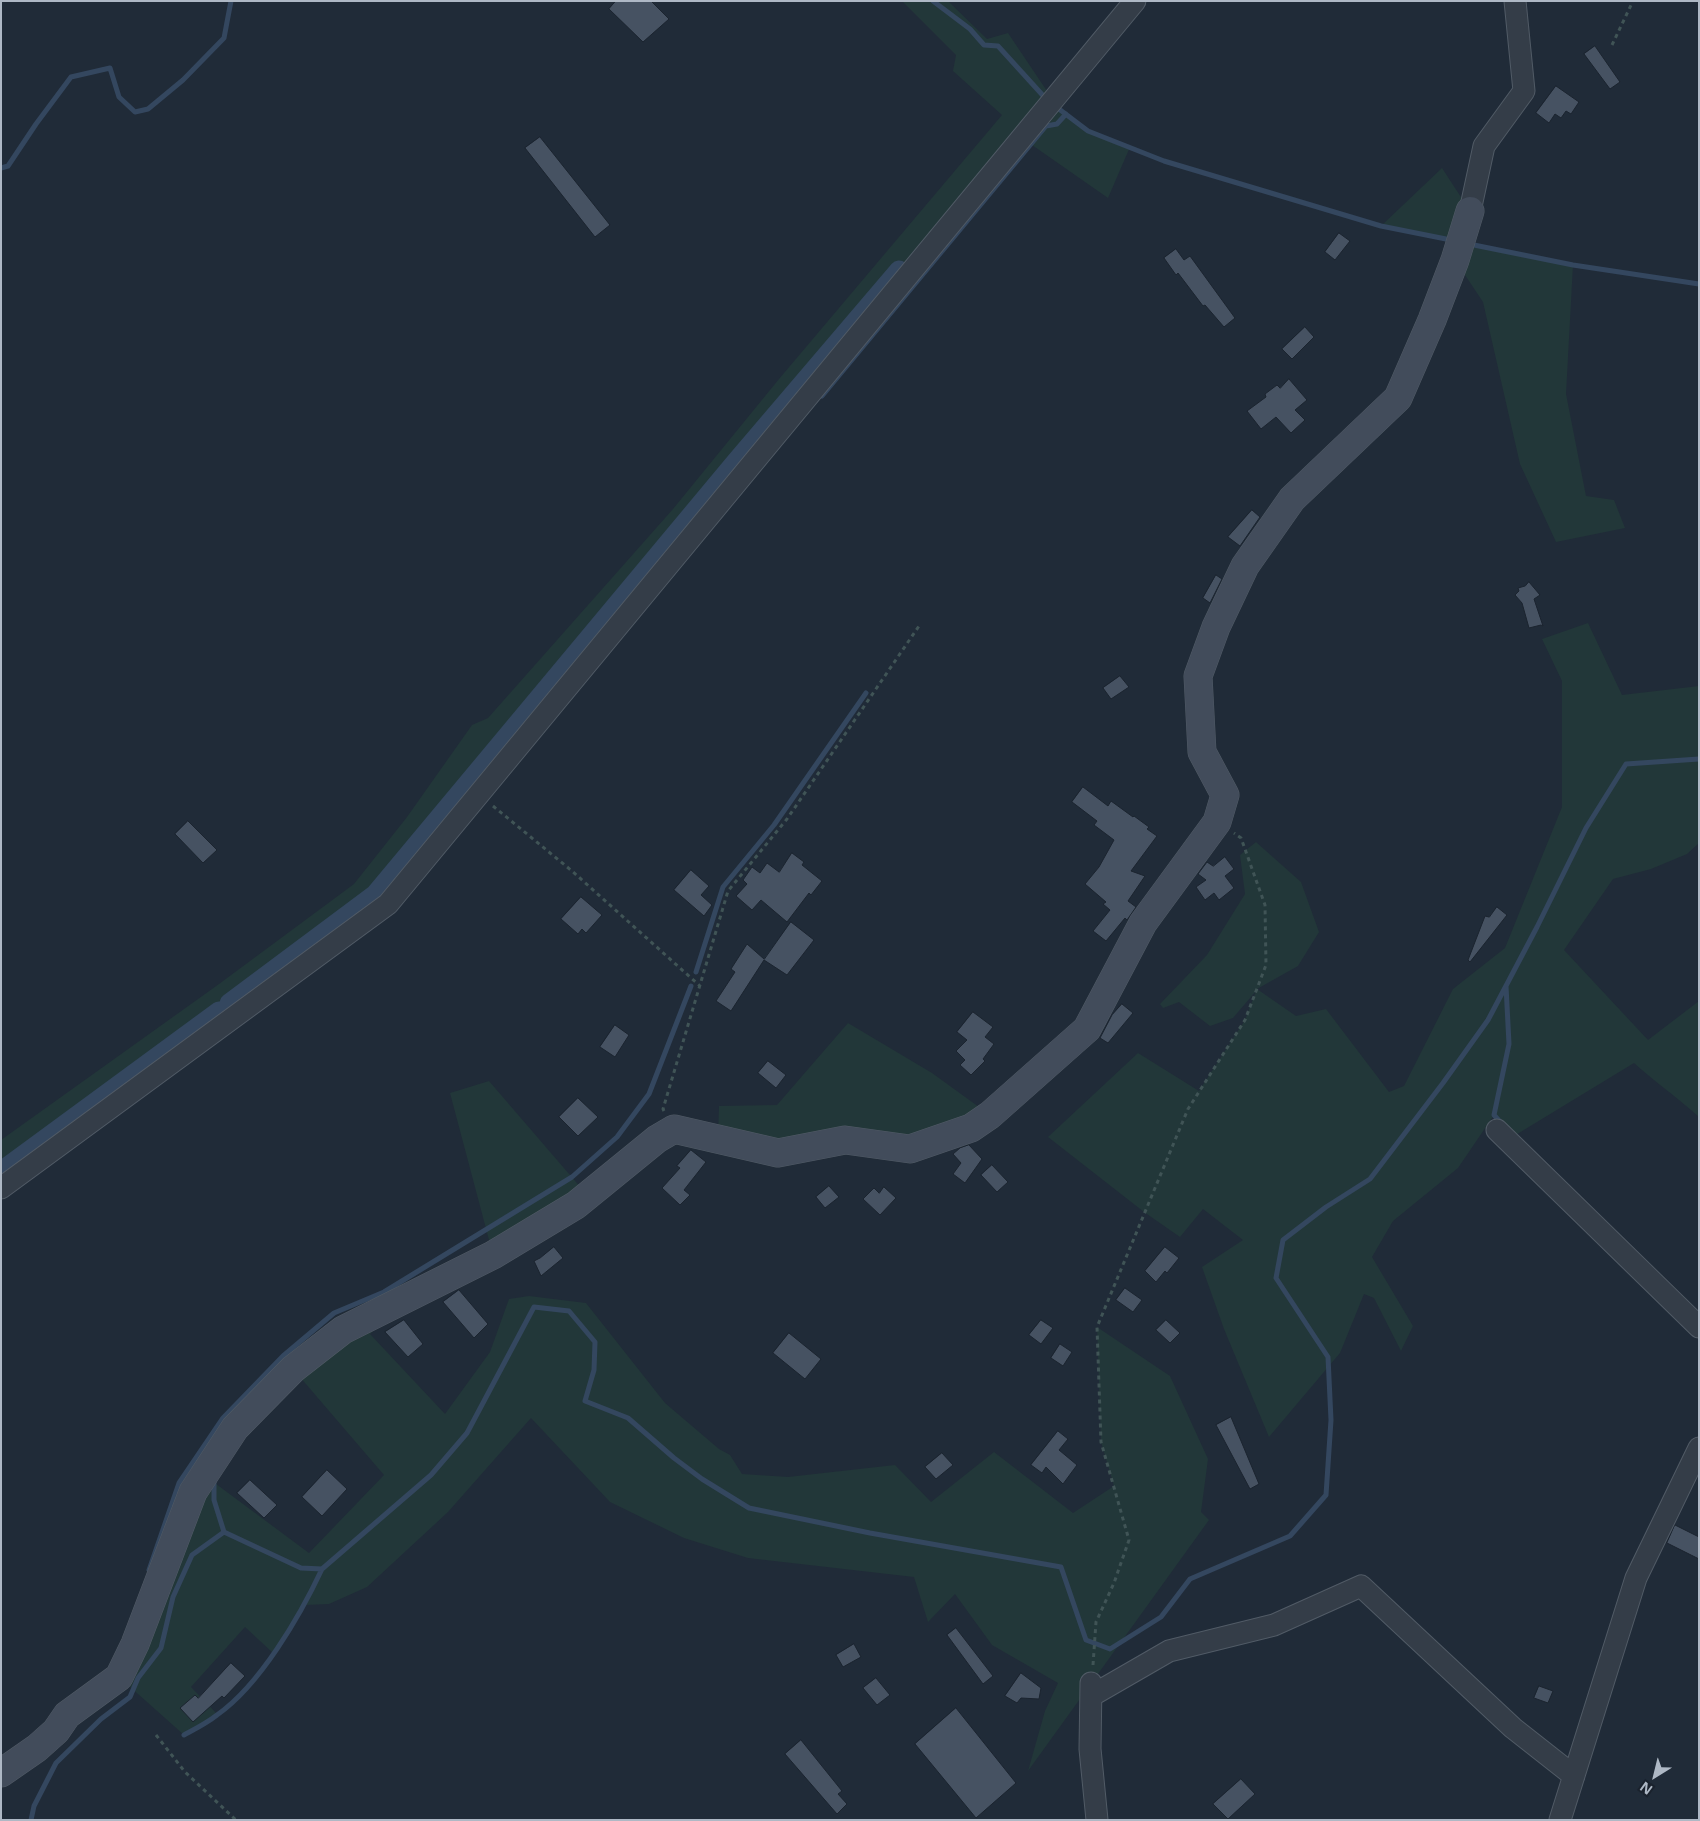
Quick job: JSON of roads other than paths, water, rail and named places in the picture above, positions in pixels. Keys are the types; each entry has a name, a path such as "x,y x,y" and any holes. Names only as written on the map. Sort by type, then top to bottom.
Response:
{"street":[{"path":"1,1188 388,904 1136,1"},
{"path":"1,1773 37,1748 56,1731 68,1715 119,1677 135,1644 193,1492 235,1428 293,1369 342,1330 493,1256 576,1205 657,1139 674,1129 778,1153 845,1140 910,1149 971,1128 990,1115 1087,1029 1143,923 1217,822 1225,795 1202,752 1198,676 1216,627 1245,566 1292,498 1398,398 1432,320 1455,260 1470,211 1484,146 1524,91 1515,1"},
{"path":"1497,1130 1699,1327"},
{"path":"1560,1820 1636,1578 1699,1448"},
{"path":"1097,1820 1090,1748 1091,1688 1169,1651 1274,1626 1361,1586 1513,1728 1574,1776"}],"waterway":[{"path":"1,168 8,166 71,77 110,68 119,97 135,112 148,109 183,80 224,38 231,1"},
{"path":"933,1 970,29 984,45 998,46 1047,100"},
{"path":"1055,106 1088,131 1164,161 1381,226 1451,240"},
{"path":"822,396 1046,126 1057,124 1066,114"},
{"path":"1469,244 1573,265 1699,284"},
{"path":"229,1003 375,894 736,461 899,270"},
{"path":"696,972 723,887 774,825 866,693"},
{"path":"31,1820 34,1806 56,1763 101,1719 130,1697 138,1678 161,1648 173,1597 192,1555 224,1532 301,1568 322,1569 431,1475 467,1433 534,1307 569,1311 595,1342 594,1370 585,1401 628,1418 674,1458 702,1479 749,1508 870,1533 1061,1567 1086,1640 1110,1649 1161,1617 1190,1579 1290,1536 1326,1495 1331,1420 1328,1357 1276,1278 1283,1240 1326,1207 1370,1179 1443,1083 1488,1020 1586,828 1626,764 1699,759"},
{"path":"149,1570 179,1483 223,1418 283,1356 334,1313 384,1292 572,1177 617,1137 649,1094 691,986"},
{"path":"1501,1123 1494,1115 1509,1044 1506,986"},
{"path":"1,1171 219,1011"},
{"path":"214,1481 214,1500 224,1532"},
{"path":"184,1735 213,1718 233,1702 263,1668 290,1628 322,1569"}]}
